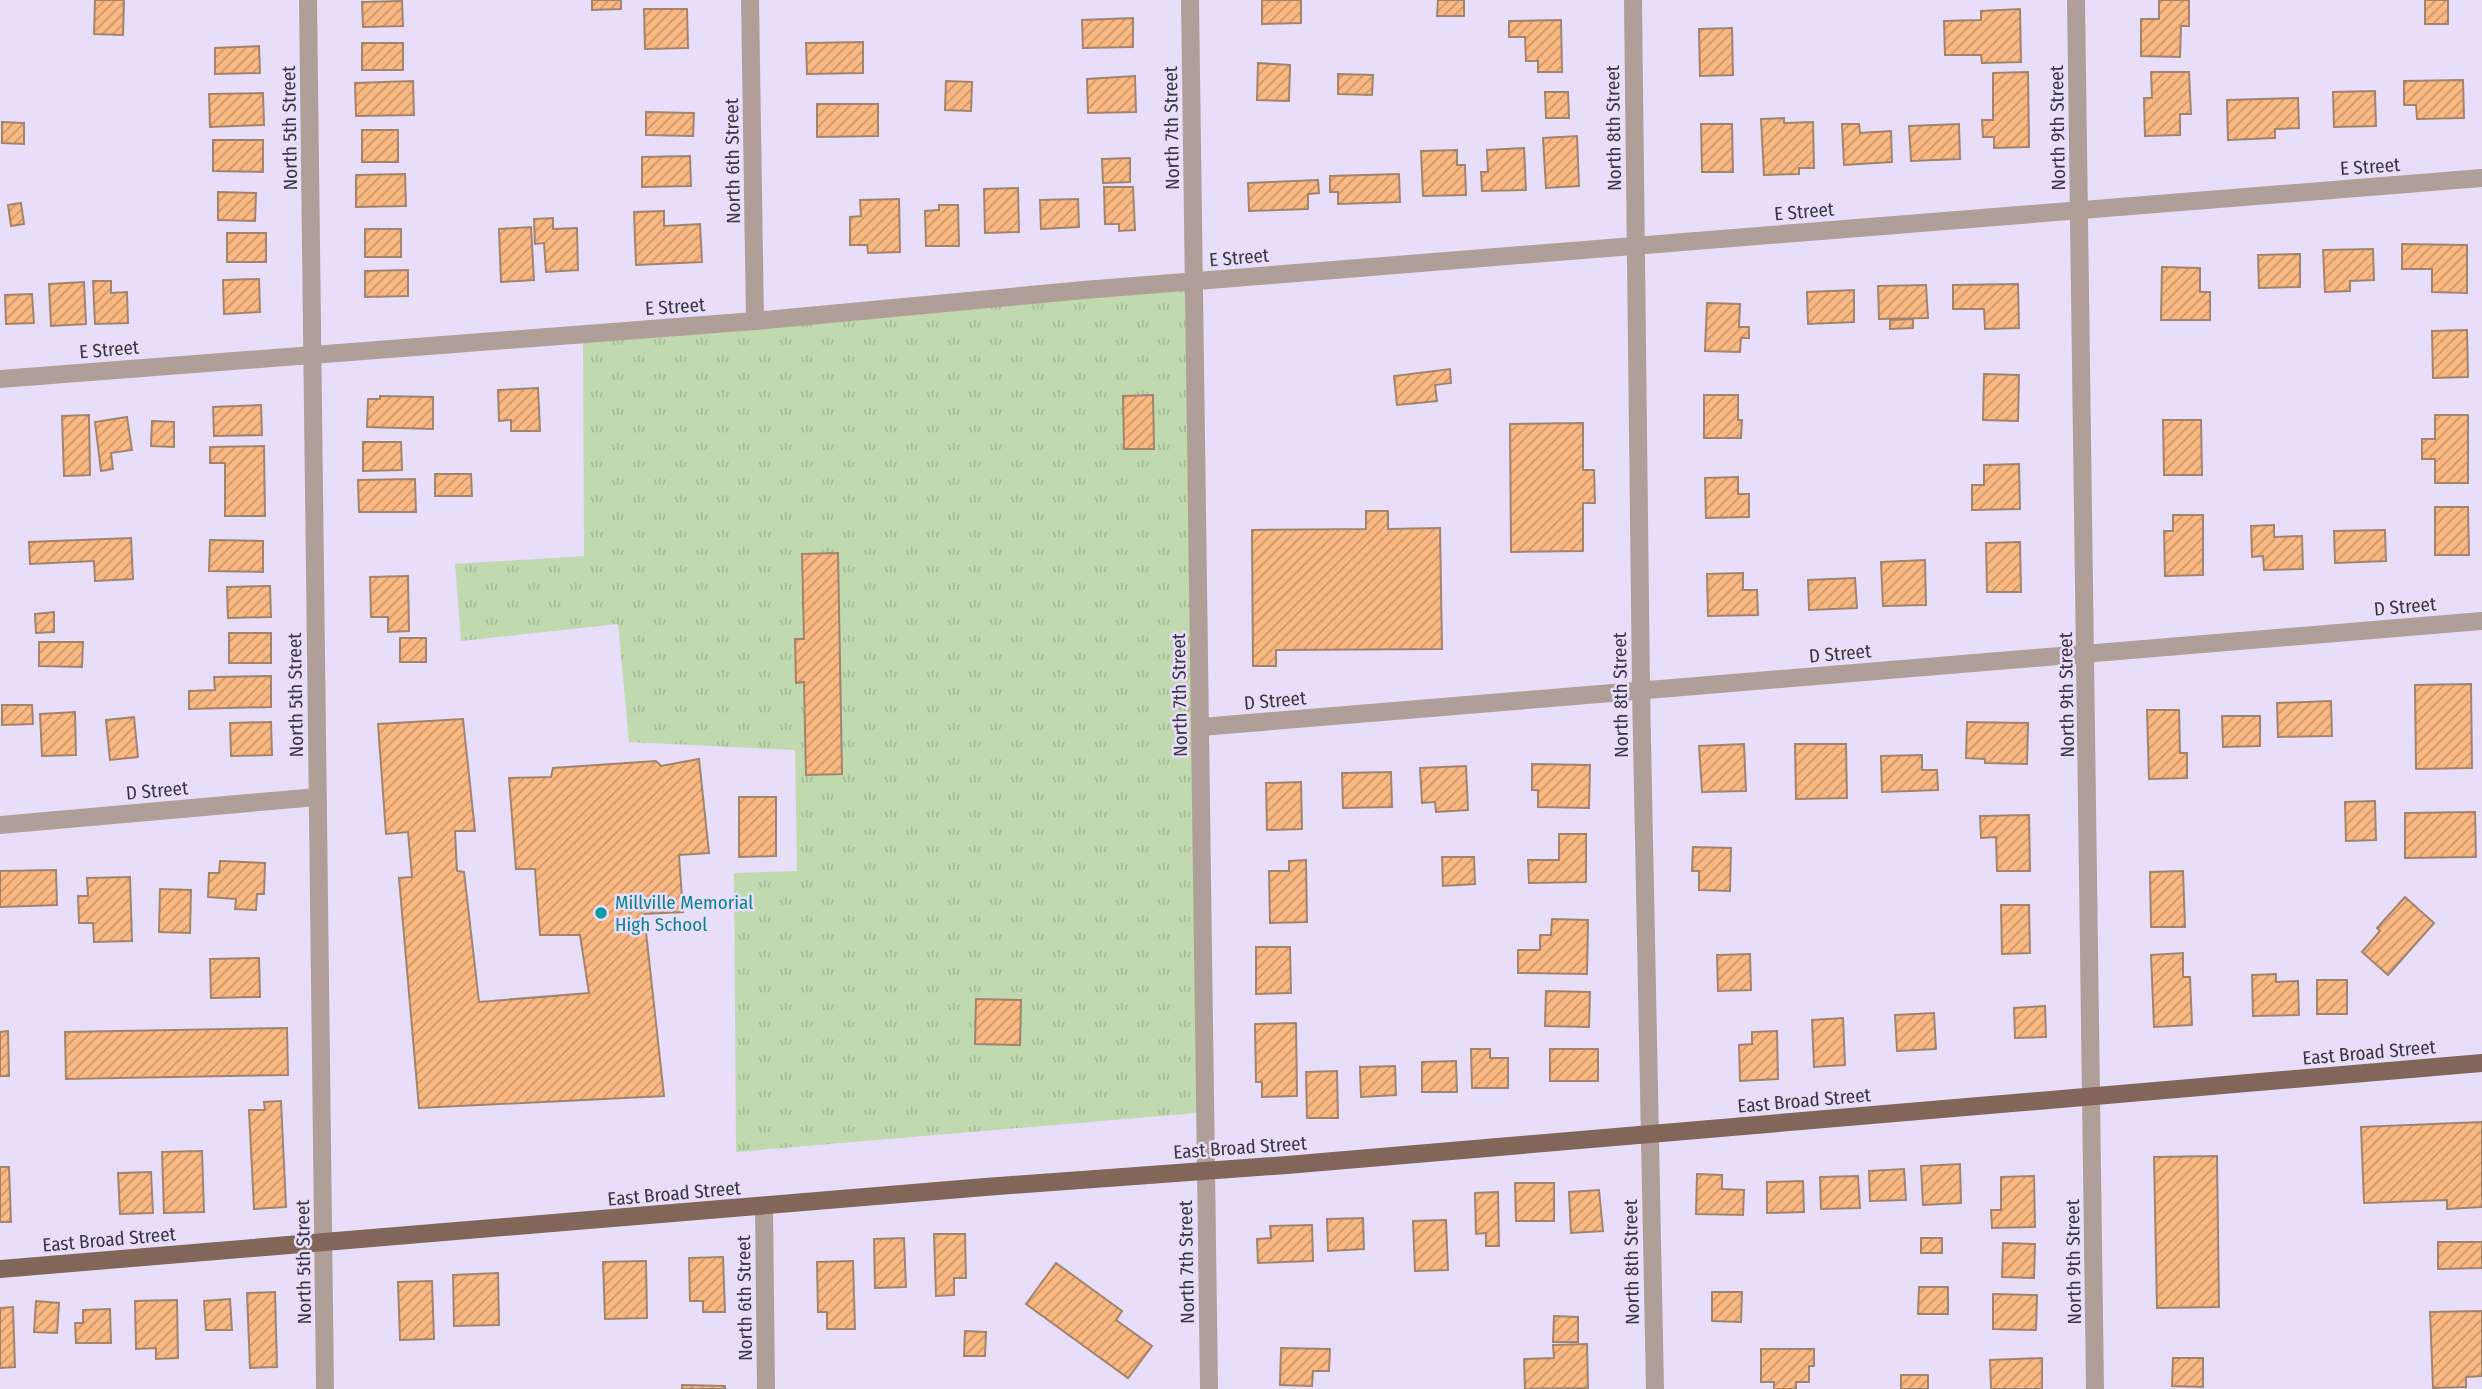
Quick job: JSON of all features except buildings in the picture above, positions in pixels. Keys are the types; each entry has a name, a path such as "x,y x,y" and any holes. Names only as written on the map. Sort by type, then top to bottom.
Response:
{"main road":[{"name":"East Broad Street","path":"0,1269 2482,1063"}],"street":[{"name":"North 5th Street","path":"308,0 326,1389"},
{"name":"North 6th Street","path":"750,0 755,321"},
{"name":"North 7th Street","path":"1190,0 1209,1389"},
{"name":"North 8th Street","path":"1633,0 1641,690 1654,1389"},
{"name":"North 9th Street","path":"2076,0 2095,1389"},
{"name":"E Street","path":"0,379 755,321 1194,281 2482,178"},
{"name":"D Street","path":"1201,727 2482,621"},
{"name":"D Street","path":"0,825 317,796"},
{"name":"North 6th Street","path":"764,1207 766,1389"}],"green space":[{"path":"1193,288 1208,1112 736,1152 734,873 797,871 795,750 629,742 618,624 461,641 455,564 584,556 583,342"}],"place":[{"name":"Millville Memorial High School","path":"601,913"}]}
